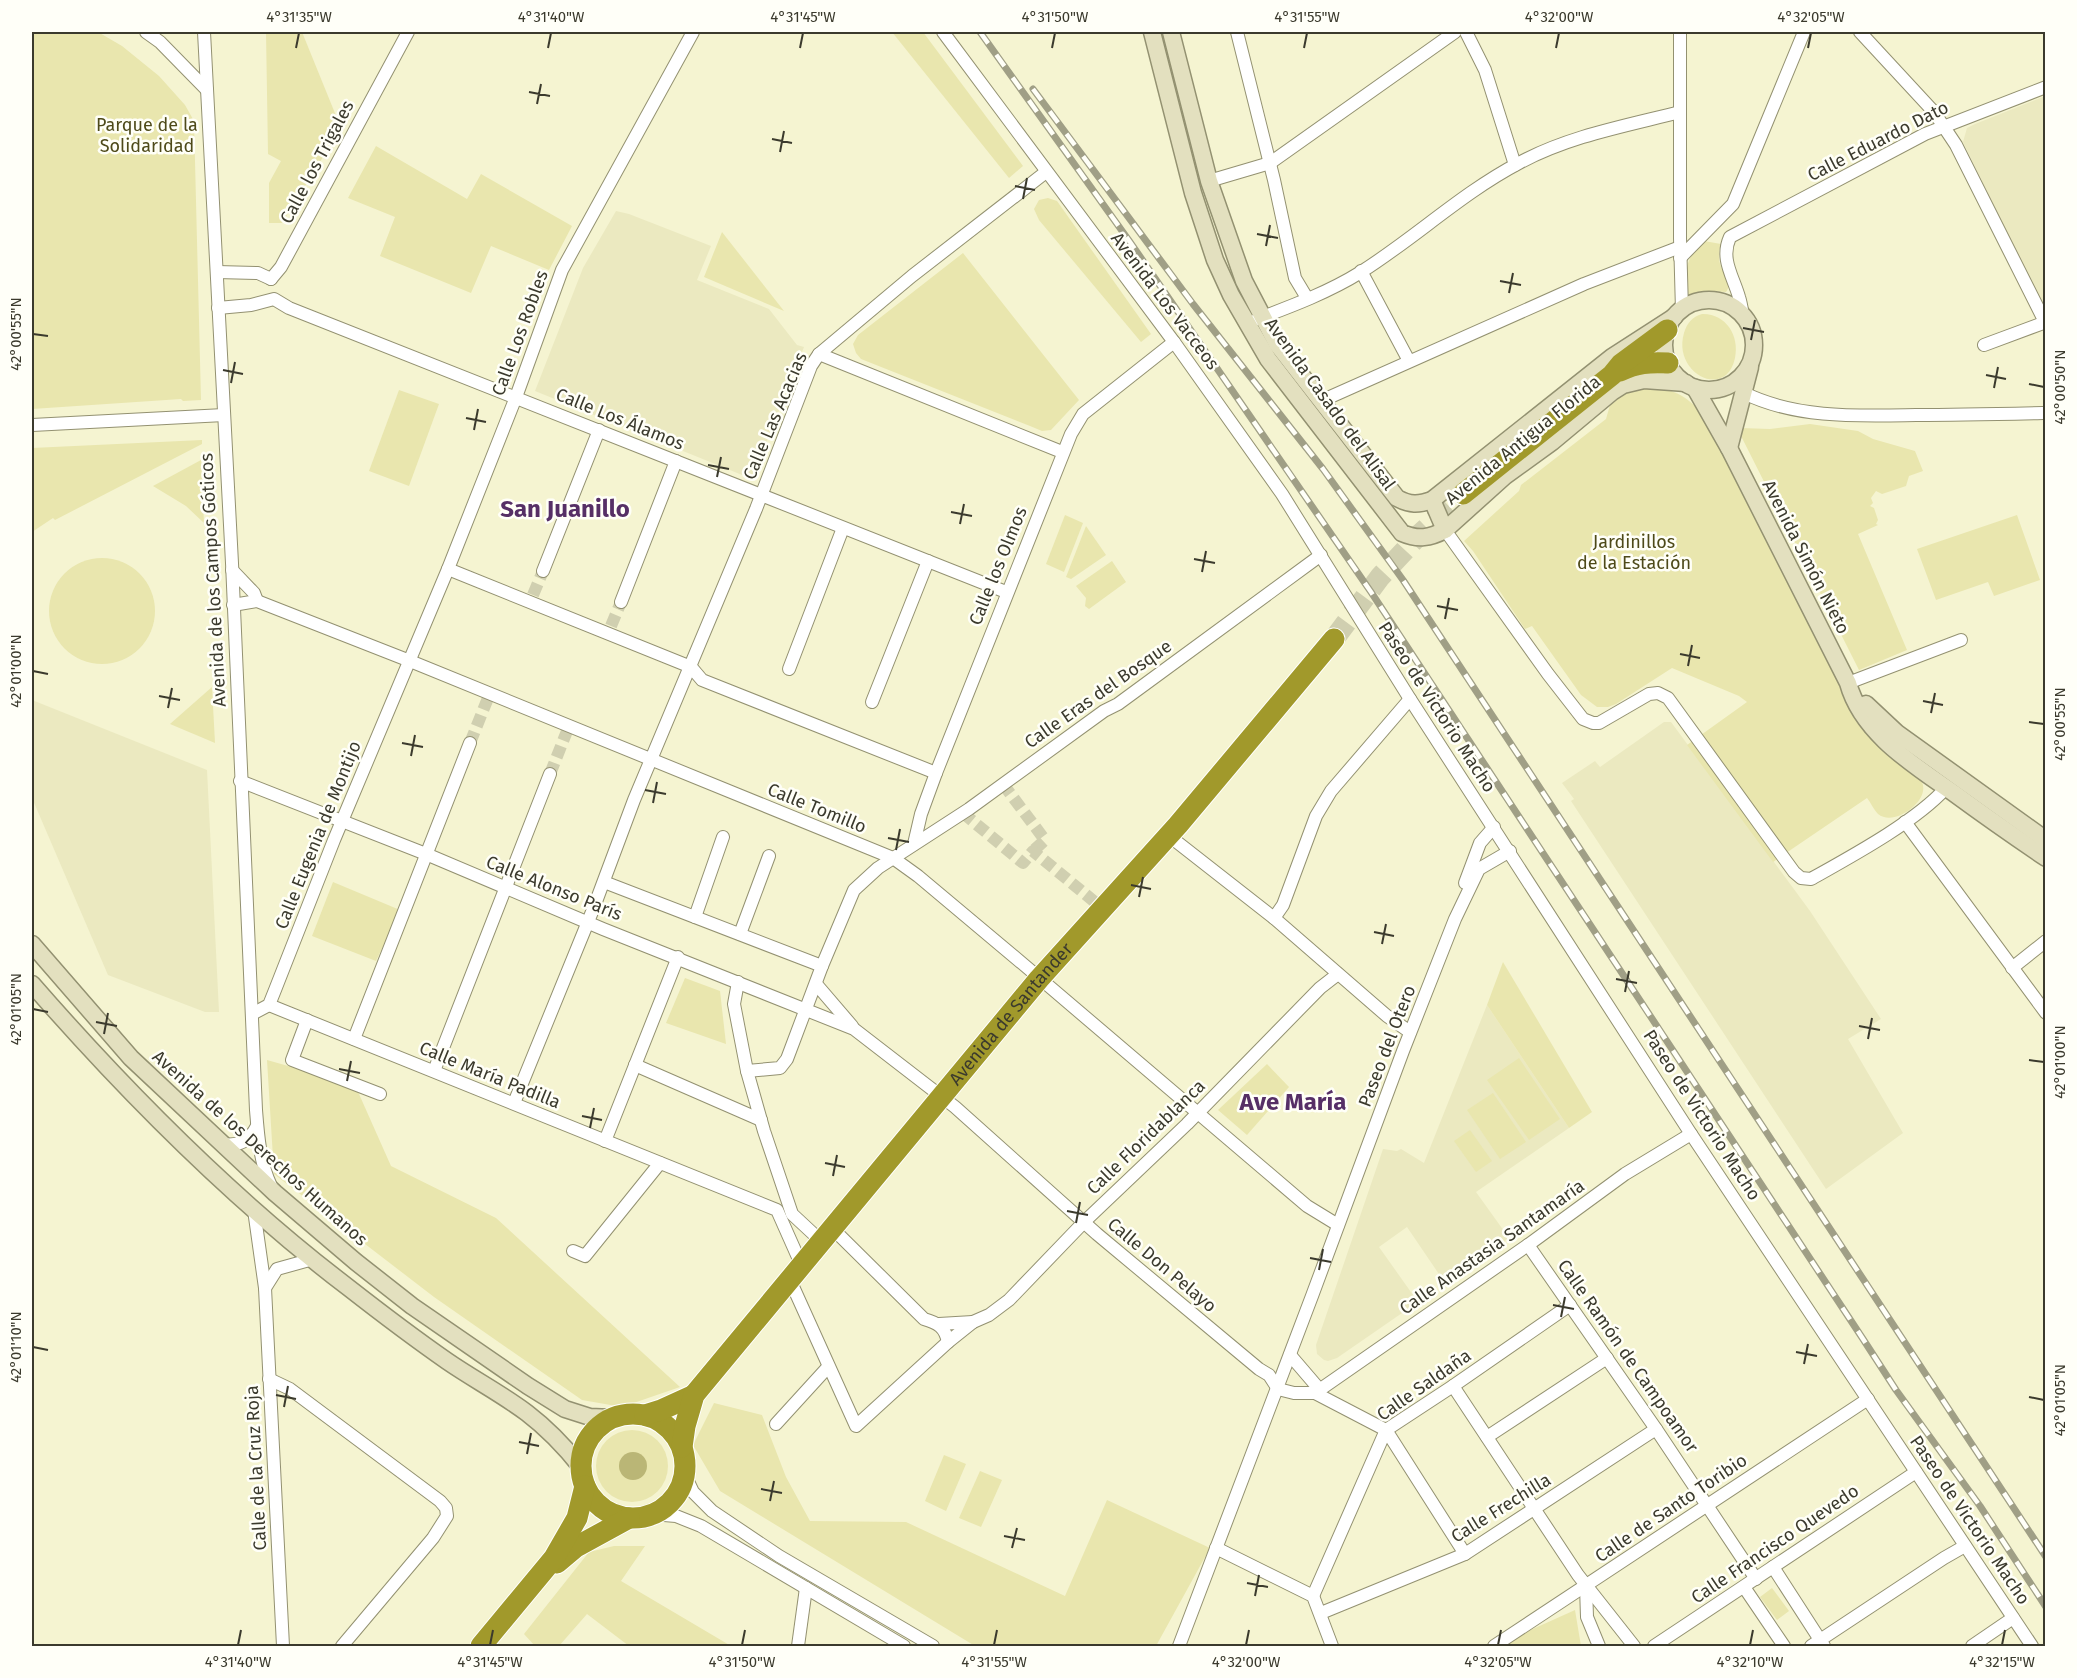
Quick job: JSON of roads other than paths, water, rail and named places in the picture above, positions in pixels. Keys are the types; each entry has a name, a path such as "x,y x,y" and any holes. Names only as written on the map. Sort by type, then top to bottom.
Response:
{"highway":[{"path":"1464,494 1612,375 1621,364 1674,319"},
{"path":"1612,375 1637,364 1651,361 1668,363"},
{"name":"Avenida de Santander","path":"694,1395 1039,979 1168,835 1334,639"},
{"path":"488,1644 554,1558 577,1518 583,1477 583,1452 589,1438 600,1426 613,1418 623,1415 645,1415 694,1395"},
{"path":"682,1447 694,1395"},
{"path":"536,1581 576,1547 629,1518 652,1514 674,1499 685,1475 682,1447 667,1426 645,1415"},
{"path":"583,1477 592,1498 603,1508 615,1515 629,1518"}],"main road":[{"name":"Avenida Casado del Alisal","path":"1152,32 1192,193 1215,260 1254,320 1277,344 1397,498 1408,504 1420,504 1432,500"},
{"name":"Avenida Casado del Alisal","path":"1171,32 1209,181 1268,359 1402,532 1411,537 1424,538"},
{"path":"1729,448 1752,359 1753,336 1743,316 1725,303 1714,301 1692,304 1674,319 1664,341 1668,363 1675,374 1690,385 1705,390 1725,387 1742,376 1752,359"},
{"name":"Avenida Antigua Florida","path":"1432,500 1612,357 1674,319"},
{"name":"Avenida Antigua Florida","path":"1424,538 1435,536 1445,530 1505,476 1552,442 1617,388 1644,380 1690,385"},
{"name":"Avenida Simón Nieto","path":"1690,385 1729,448 1848,683 1853,700 1869,724 1891,747 2046,858"},
{"path":"1432,500 1445,530"},
{"name":"Avenida Simón Nieto","path":"1848,683 1874,713 1897,733 2046,840"},
{"path":"1897,733 1905,749 1942,776 1946,788 1960,788 1991,810 2010,814"},
{"name":"Avenida de los Derechos Humanos","path":"32,944 131,1058 221,1144 274,1193 412,1306 565,1409 590,1417 613,1418"},
{"path":"32,984 109,1071 158,1121 254,1210 347,1287 448,1361 526,1412 552,1435 583,1477"}],"street":[{"path":"146,32 160,42 207,90"},
{"name":"Avenida de los Campos Góticos","path":"204,32 232,570 257,1126 265,1173 274,1193"},
{"name":"Calle los Trigales","path":"272,279 282,267 408,32"},
{"name":"Calle Los Robles","path":"410,661 516,397 562,270 693,32"},
{"name":"Avenida Los Vacceos","path":"942,32 1174,342 1282,494 1348,598"},
{"path":"1237,32 1270,163 1295,278 1307,298"},
{"path":"1209,181 1270,163 1455,32"},
{"path":"1466,32 1485,70 1517,164"},
{"path":"1674,319 1680,253 1680,32"},
{"path":"1320,401 1584,284 1680,253 1733,204 1804,32"},
{"path":"1860,32 1944,126 1956,145 2045,322 1984,345"},
{"name":"Calle Eduardo Dato","path":"1743,316 1725,254 1730,237 1944,126 2046,87"},
{"path":"1254,320 1334,287 1361,271 1468,194 1517,164 1579,137 1680,112"},
{"name":"Calle Las Acacias","path":"514,1103 604,882 634,800 691,667 811,366 819,354 912,276 1046,172"},
{"path":"216,250 240,271"},
{"path":"1361,271 1409,361"},
{"path":"217,272 258,273 272,279 274,299 251,305 218,308"},
{"name":"Calle Los Álamos","path":"274,299 289,308 1006,592"},
{"name":"Calle los Olmos","path":"914,844 921,814 936,773 1006,592 1071,434 1083,414 1174,342"},
{"path":"819,354 1062,452"},
{"path":"1744,393 1797,410 1847,416 2046,413"},
{"path":"32,425 224,415"},
{"path":"543,571 599,430"},
{"path":"621,602 676,461"},
{"path":"789,669 843,528"},
{"path":"1445,530 1582,718 1599,723 1649,694 1658,693 1668,698 1794,872 1801,878 1811,879 1905,822 1934,802 1946,788"},
{"name":"Calle Eras del Bosque","path":"747,1071 780,1068 788,1059 822,966 854,890 878,868 969,809 1104,711 1118,704 1321,555"},
{"path":"872,702 928,561"},
{"path":"448,569 610,630 691,667 702,680 936,773"},
{"path":"232,570 254,593 257,601 233,605"},
{"name":"Paseo de Victorio Macho","path":"1348,598 1410,699 1691,1134 2032,1647"},
{"name":"Calle Tomillo","path":"257,601 893,858 918,876 1307,1206 1338,1225"},
{"path":"1848,683 1961,640"},
{"name":"Calle Eugenia de Montijo","path":"268,1005 410,661"},
{"path":"1274,918 1283,905 1316,816 1330,791 1410,699"},
{"path":"354,1039 470,743"},
{"path":"434,1071 550,774"},
{"name":"Calle Alonso París","path":"240,782 426,854 504,888 854,1029"},
{"path":"921,814 929,822 941,827"},
{"path":"1905,822 2046,1013"},
{"name":"Paseo del Otero","path":"1455,918 1470,867 1480,843 1494,827"},
{"path":"1168,835 1274,918 1338,974 1410,1032"},
{"path":"695,916 723,837"},
{"name":"Paseo del Otero","path":"1179,1647 1455,918 1479,869 1510,851"},
{"path":"740,934 769,856"},
{"path":"604,882 822,966"},
{"path":"2012,968 2046,941"},
{"path":"605,1141 678,957"},
{"name":"Calle Floridablanca","path":"856,1426 948,1342 973,1322 989,1315 1009,1300 1084,1222 1198,1112 1320,988 1338,974"},
{"path":"738,982 734,1004 747,1071 792,1214 827,1234 924,1319 939,1323 973,1322"},
{"name":"Calle Alonso París","path":"816,984 854,1029 941,1097"},
{"path":"252,1014 268,1005"},
{"name":"Calle María Padilla","path":"268,1005 777,1210 828,1367 856,1426"},
{"path":"307,1020 292,1060 380,1094"},
{"path":"635,1065 761,1120"},
{"name":"Calle Don Pelayo","path":"941,1097 1084,1222 1250,1362 1269,1375 1278,1389"},
{"path":"221,1144 234,1145 249,1139 257,1126"},
{"name":"Calle Anastasia Santamaría","path":"1318,1391 1528,1245 1625,1174 1691,1134"},
{"path":"573,1251 585,1256 660,1163"},
{"name":"Calle de la Cruz Roja","path":"254,1210 265,1288 283,1647"},
{"name":"Calle Ramón de Campoamor","path":"1528,1245 1656,1429 1756,1579"},
{"path":"265,1288 277,1269 313,1258"},
{"name":"Calle Saldaña","path":"1313,1596 1386,1430 1570,1305"},
{"path":"939,1323 946,1332 948,1342"},
{"path":"1290,1355 1318,1391 1386,1430 1465,1554"},
{"path":"1488,1437 1607,1358"},
{"path":"777,1424 828,1367"},
{"path":"269,1379 290,1389 416,1482 446,1508 447,1516 433,1538 342,1647"},
{"path":"1453,1386 1586,1586 1634,1647"},
{"path":"1278,1389 1294,1393 1318,1391"},
{"name":"Calle de Santo Toribio","path":"1494,1647 1868,1398"},
{"name":"Calle Frechilla","path":"1321,1613 1465,1554 1656,1429"},
{"name":"Calle Francisco Quevedo","path":"1654,1647 1916,1472"},
{"path":"685,1475 693,1492 712,1511 779,1556 933,1647"},
{"path":"652,1514 676,1516 701,1526 904,1647"},
{"path":"1773,1567 1819,1644 1965,1546"},
{"path":"1216,1548 1313,1596 1332,1647"},
{"path":"1586,1586 1587,1617 1599,1647"},
{"path":"1744,1587 1784,1647"},
{"path":"798,1647 806,1588"},
{"path":"1972,1647 2013,1618"}],"tunnel":[{"path":"1334,639 1380,577 1419,535 1463,494"},
{"path":"533,595 543,571"},
{"path":"611,626 621,602"},
{"path":"470,743 490,693"},
{"path":"550,774 569,726"},
{"path":"1003,784 1045,840 1033,851"},
{"path":"963,813 1023,863 1033,851 1102,908"}],"railway":[{"path":"980,32 1130,242 1371,592 1896,1390 1980,1506 2046,1607"},
{"path":"1033,89 1193,304 1323,469 1403,580 2046,1557"}],"district":[{"name":"San Juanillo","path":"565,509"},
{"name":"Ave María","path":"1293,1102"}],"park label":[{"name":"Parque de la Solidaridad","path":"147,135"},
{"name":"Jardinillos de la Estación","path":"1634,552"}]}
